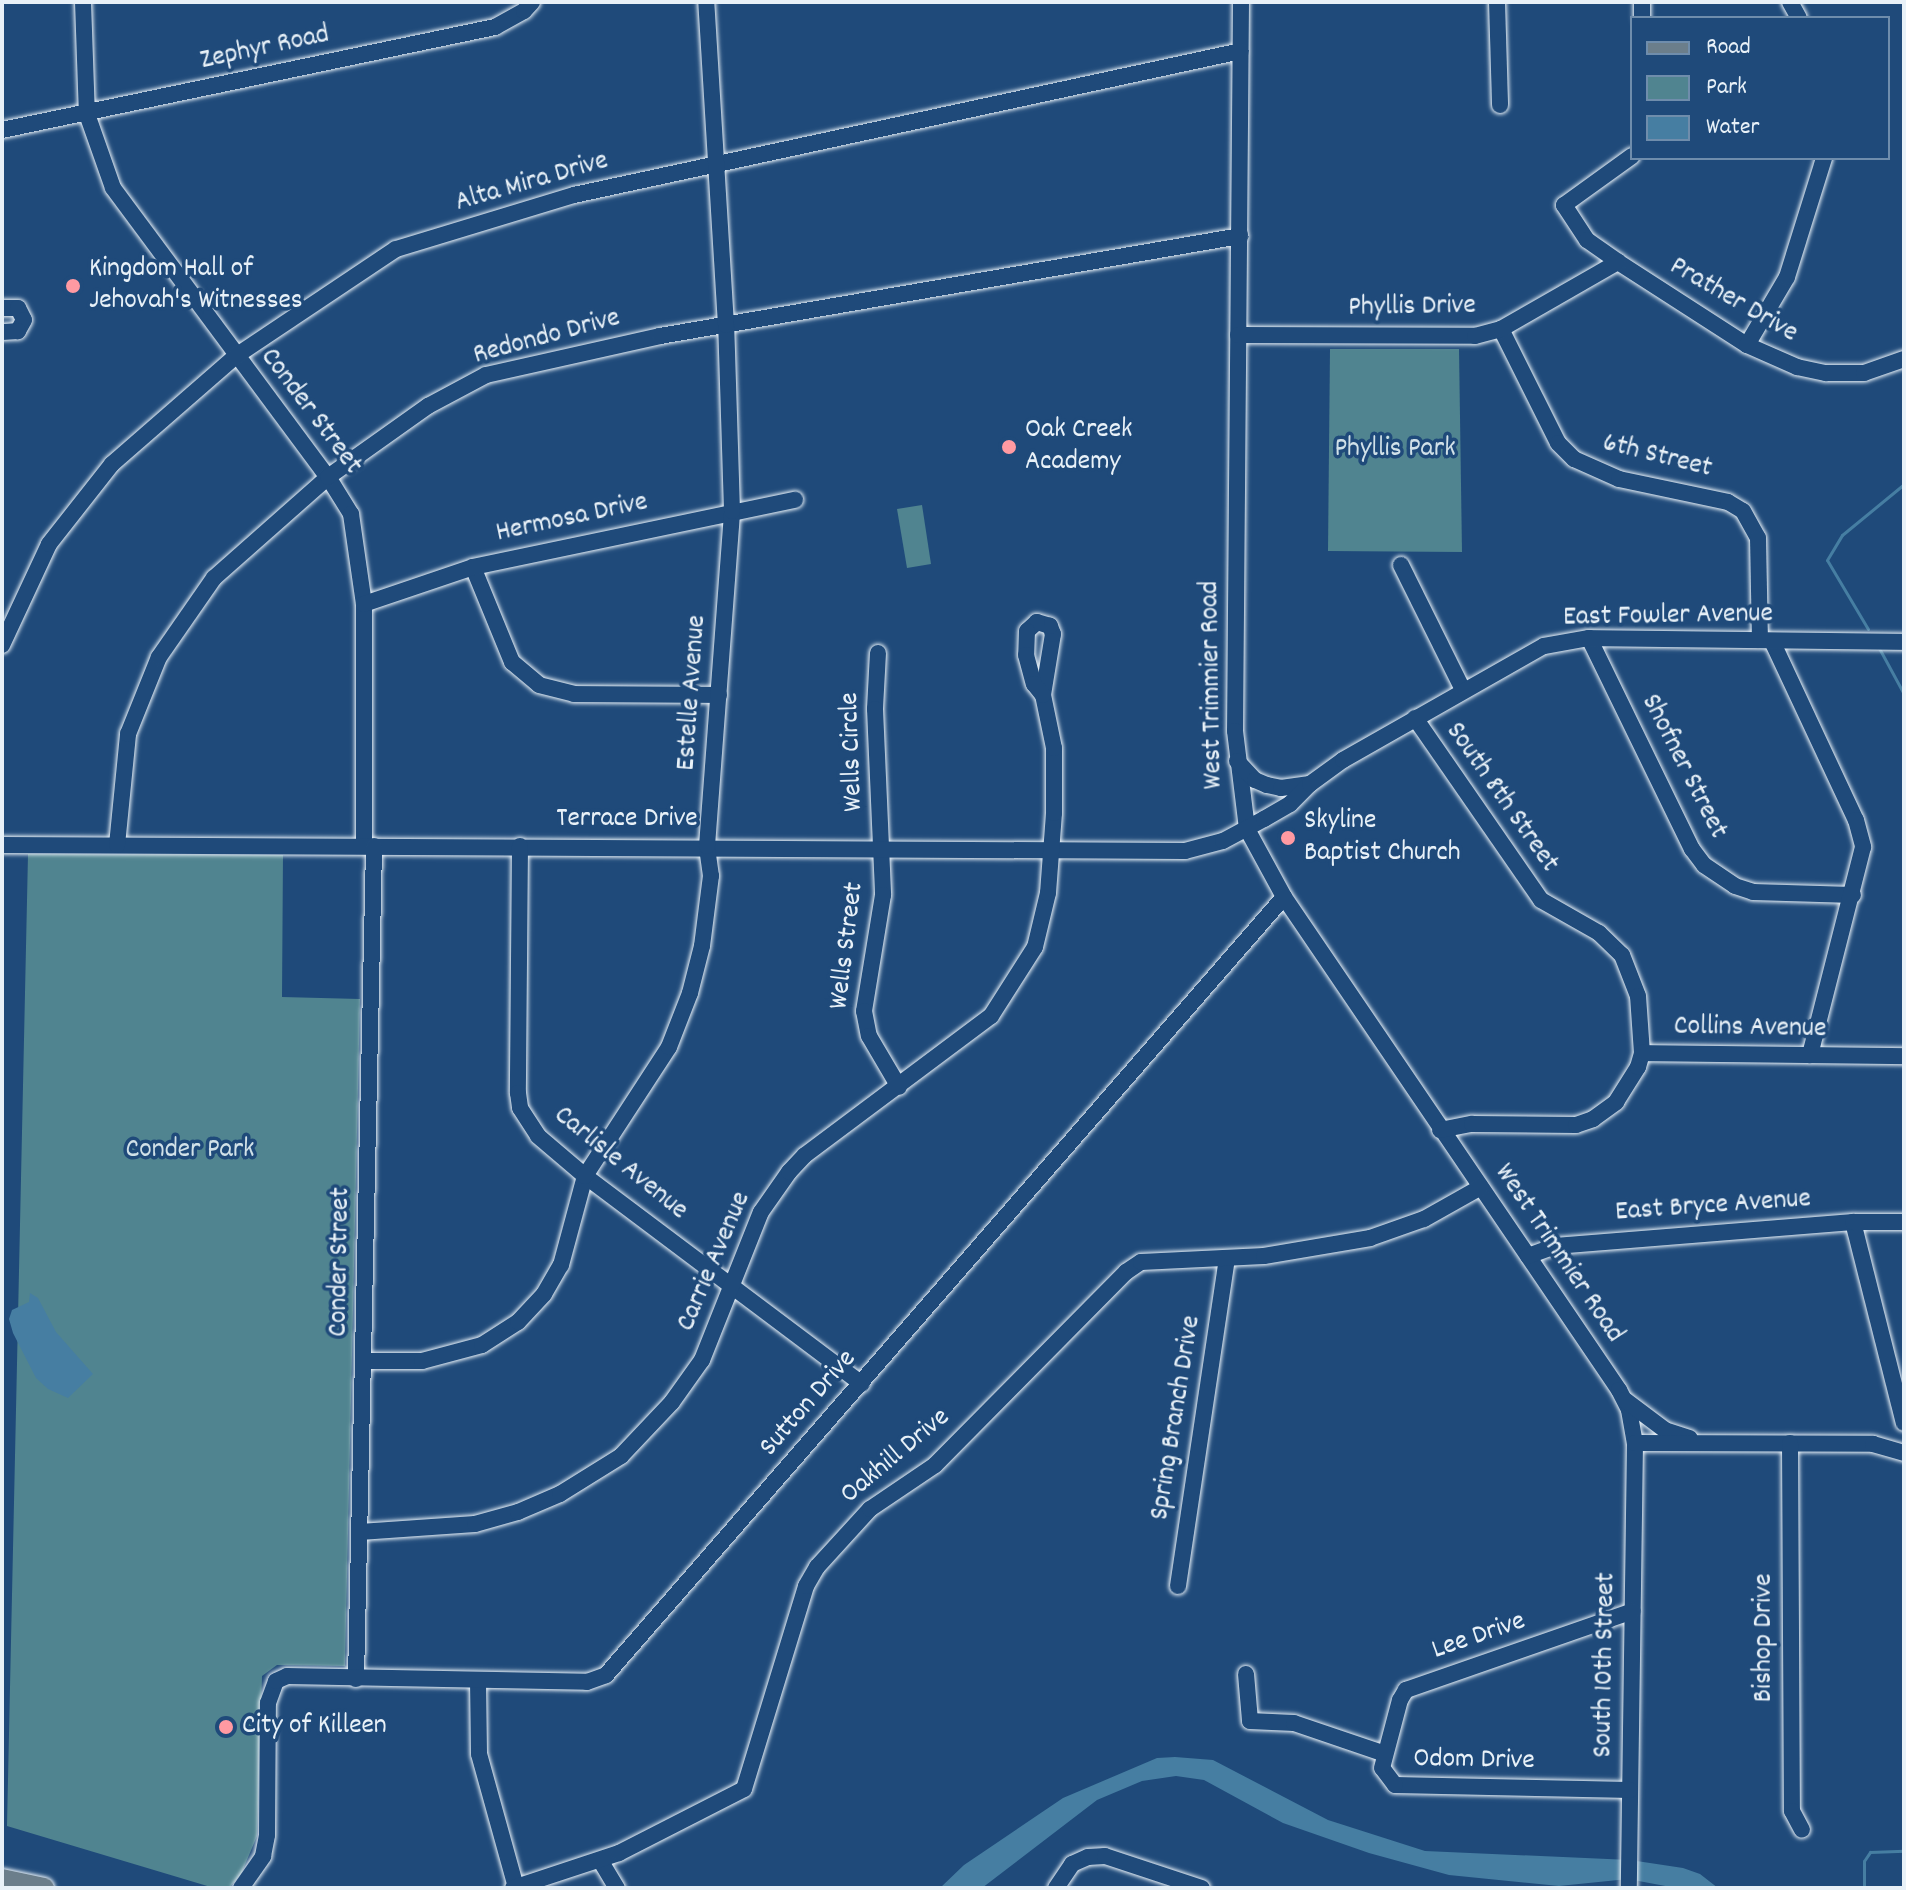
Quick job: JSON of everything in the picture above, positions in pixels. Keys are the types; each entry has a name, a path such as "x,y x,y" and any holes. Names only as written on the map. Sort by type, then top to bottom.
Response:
{"main road":[{"path":"2,1879 44,1888"}],"street":[{"name":"Conder Street","path":"83,2 87,114 113,188 328,477 351,514 364,604 369,846 365,1361 356,1679"},
{"name":"Zephyr Road","path":"2,130 495,27 524,11 532,2"},
{"name":"Estelle Avenue","path":"365,1361 422,1361 482,1345 518,1322 544,1294 561,1265 585,1176 669,1047 690,993 708,913 711,876 707,846 732,511 726,325 706,2"},
{"name":"West Trimmier Road","path":"1241,2 1237,761 1247,829 1284,897 1624,1399 1635,1443"},
{"path":"1497,2 1500,105"},
{"name":"Alta Mira Drive","path":"2,645 49,544 112,464 236,356 396,249 574,195 1241,51"},
{"name":"Prather Drive","path":"1630,157 1564,205 1587,240 1747,345 1797,367 1826,373 1864,373 1904,359"},
{"path":"1747,345 1787,277 1823,160"},
{"name":"Redondo Drive","path":"117,845 128,734 159,657 214,578 328,477 428,406 486,375 660,336 1240,236"},
{"name":"Phyllis Drive","path":"1238,335 1475,336 1501,329 1618,262"},
{"path":"2,308 18,308 24,320 18,331 2,332"},
{"name":"6th Street","path":"1501,329 1558,443 1574,459 1619,479 1728,502 1743,511 1758,538 1766,640"},
{"name":"Hermosa Drive","path":"364,604 473,567 795,500"},
{"name":"South 8th Street","path":"1401,565 1463,690"},
{"path":"473,567 512,662 539,685 574,694 719,695"},
{"name":"East Fowler Avenue","path":"1247,829 1290,804 1310,784 1528,652 1589,638 1904,642"},
{"name":"Shofner Street","path":"1589,638 1692,849 1704,865 1735,886 1753,892 1853,895"},
{"path":"1766,640 1859,828 1863,847 1810,1055"},
{"name":"Wells Circle","path":"878,653 875,709 883,849"},
{"name":"Carrie Avenue","path":"360,1532 475,1524 518,1512 590,1477 646,1433 688,1382 714,1334 771,1194 805,1155 991,1016 1035,947 1042,924 1052,851 1054,748 1043,695"},
{"name":"South 8th Street","path":"1415,718 1541,900 1599,933 1622,955 1638,996 1642,1053"},
{"path":"1237,761 1255,780 1267,785 1281,788 1310,784"},
{"name":"Terrace Drive","path":"2,845 707,846 1185,851 1204,848 1247,829"},
{"name":"Carlisle Avenue","path":"520,846 520,1108 538,1136 585,1176 862,1384"},
{"name":"Wells Street","path":"883,849 880,932 864,1011 865,1026 899,1087"},
{"name":"Sutton Drive","path":"251,1884 263,1856 267,1835 268,1703 270,1689 276,1681 287,1676 587,1682 606,1675 1284,897"},
{"name":"Collins Avenue","path":"1440,1130 1472,1124 1576,1125 1593,1119 1616,1102 1638,1067 1642,1053 1904,1056"},
{"name":"Oakhill Drive","path":"514,1888 600,1860 736,1796 744,1789 806,1586 817,1567 870,1509 935,1465 1126,1272 1149,1261 1227,1259 1319,1249 1374,1237 1424,1219 1481,1187"},
{"path":"1853,1222 1904,1423"},
{"name":"East Bryce Avenue","path":"1528,1256 1555,1246 1853,1222 1904,1222"},
{"name":"Spring Branch Drive","path":"1178,1586 1227,1259"},
{"path":"1624,1399 1665,1430 1711,1443"},
{"path":"1635,1443 1873,1444 1904,1453"},
{"name":"South 10th Street","path":"1629,1888 1635,1443"},
{"name":"Bishop Drive","path":"1790,1443 1792,1811 1802,1830"},
{"name":"Lee Drive","path":"1385,1754 1400,1700 1406,1690 1633,1611"},
{"name":"Odom Drive","path":"1246,1674 1250,1721 1294,1723 1385,1754 1382,1768 1395,1785 1630,1790"},
{"path":"478,1681 479,1754 514,1888"},
{"path":"1056,1888 1072,1864 1088,1857 1105,1856 1202,1888"},
{"path":"600,1860 617,1888"}],"green space":[{"name":"Phyllis Park","path":"1330,349 1459,349 1462,552 1328,551"},
{"path":"922,505 931,564 907,568 897,509"},
{"name":"Conder Park","path":"28,854 283,855 282,997 360,999 345,1666 277,1665 262,1676 257,1836 241,1874 229,1888 214,1888 7,1826"}],"water":[{"path":"30,1293 38,1298 56,1332 93,1374 68,1398 48,1389 36,1378 13,1333 9,1319 12,1310 29,1302"},
{"path":"1157,1758 1213,1760 1328,1820 1425,1851 1630,1860 1683,1868 1700,1874 1718,1888 1676,1888 1628,1879 1559,1886 1449,1875 1369,1853 1283,1823 1204,1780 1176,1776 1142,1781 1097,1800 982,1888 940,1888 964,1865 1063,1798"}],"waterway":[{"path":"1868,629 1827,560 1842,535 1904,484"},
{"path":"1879,648 1904,694"},
{"path":"1864,1888 1864,1861 1870,1852 1904,1851"}],"place":[{"name":"Kingdom Hall of Jehovah's Witnesses","path":"73,286"},
{"name":"Oak Creek Academy","path":"1009,447"},
{"name":"Skyline Baptist Church","path":"1288,838"},
{"name":"City of Killeen","path":"226,1727"}]}
